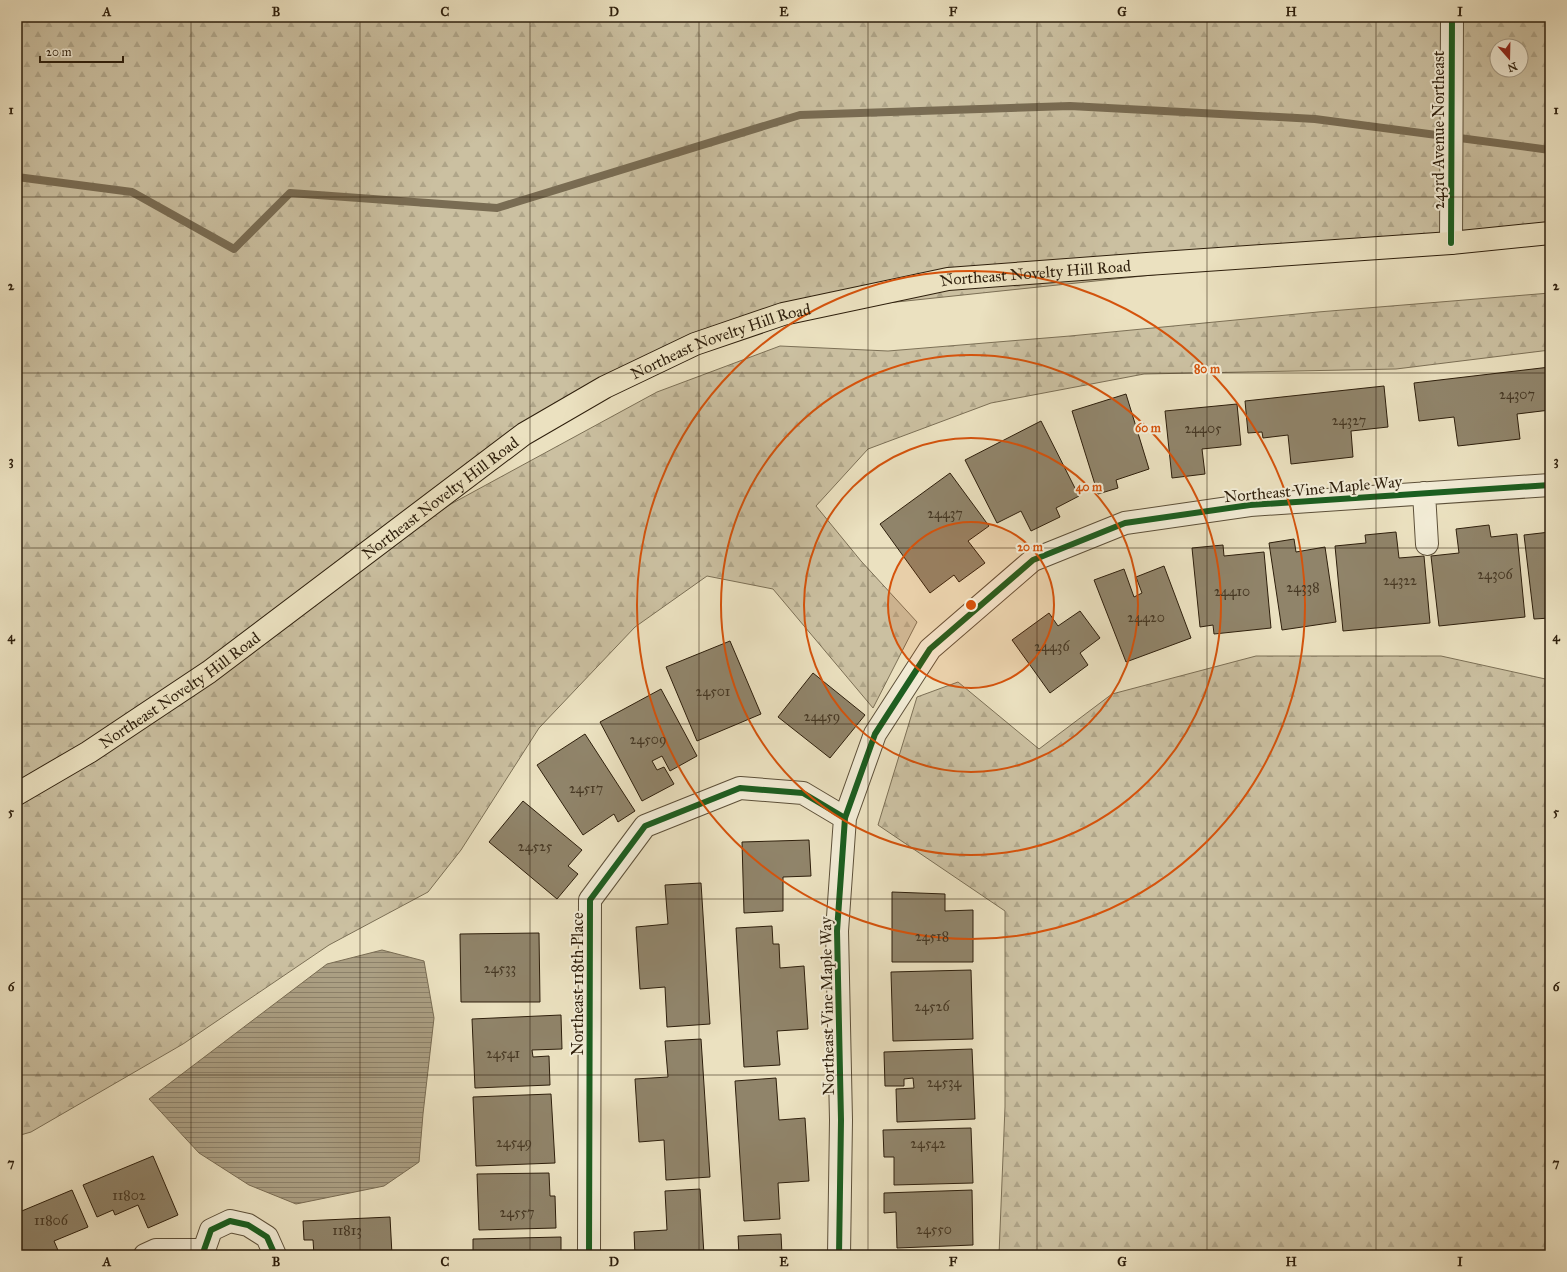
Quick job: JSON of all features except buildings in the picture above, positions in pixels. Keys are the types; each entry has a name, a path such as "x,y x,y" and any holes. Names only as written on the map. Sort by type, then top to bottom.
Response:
{"main road":[{"name":"Northeast Novelty Hill Road","path":"17,794 90,752 209,672 524,434 605,387 695,344 783,314 948,279 1451,243 1550,233"}],"street":[{"name":"243rd Avenue Northeast","path":"1451,243 1452,17"},
{"name":"Northeast Vine Maple Way","path":"839,1255 841,1120 838,931 845,818 875,734 930,649 1033,560 1125,523 1250,505 1550,485"},
{"path":"1424,493 1426,544"},
{"name":"Northeast 118th Place","path":"589,1255 590,900 645,826 740,788 803,793 845,818"},
{"path":"145,1255 156,1250 204,1252 211,1230 230,1221 248,1225 267,1237 275,1255"}],"green space":[{"path":"17,17 1550,17 1550,233 783,314 605,387 291,612 451,504 657,392 780,346 888,351 1070,336 1318,312 1550,293 1550,350 1396,369 1144,374 991,403 868,449 816,506 861,561 917,622 873,708 773,589 707,576 635,627 539,728 461,850 428,892 329,945 183,1044 31,1132 17,1136"},
{"path":"1256,656 1441,656 1550,680 1550,1255 999,1255 1005,1107 1005,911 878,825 917,697 958,682 1039,749 1112,694"}],"shaded area":[{"path":"382,950 424,961 434,1018 419,1162 384,1186 296,1204 249,1185 199,1153 149,1099 327,964"}],"waterway":[{"path":"17,177 132,192 234,249 290,193 497,208 800,115 1070,106 1315,119 1550,150"}],"cycle path":[{"path":"1451,243 1452,17"},
{"path":"839,1255 841,1120 837,931 845,818 875,734 930,649 1033,560 1125,523 1250,505 1550,485"},
{"path":"589,1255 590,900 645,826 740,788 803,793 845,818"},
{"path":"205,1255 204,1250 211,1230 230,1221 248,1225 267,1237 275,1255"}]}
